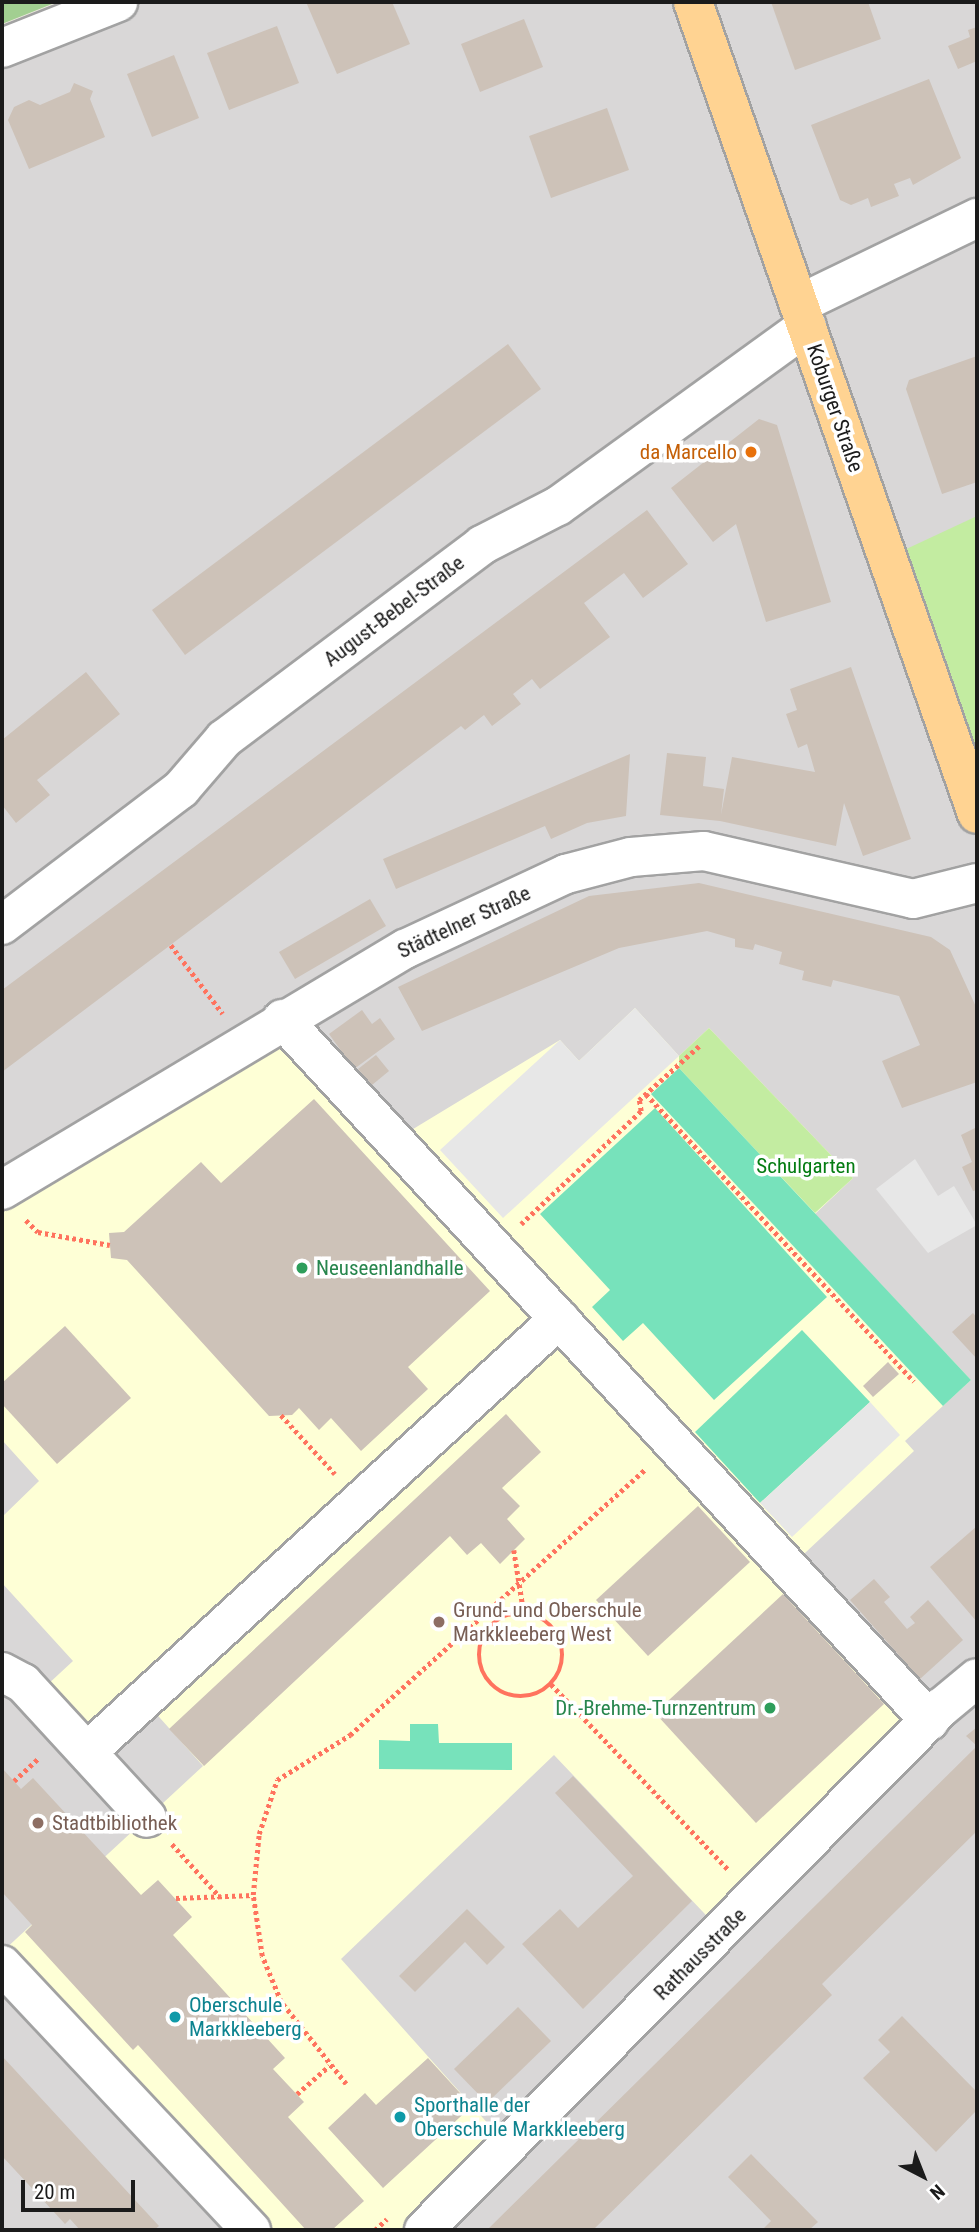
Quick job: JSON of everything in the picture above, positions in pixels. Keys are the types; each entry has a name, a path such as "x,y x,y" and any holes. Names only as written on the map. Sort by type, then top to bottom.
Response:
{"main road":[{"name":"Koburger Straße","path":"693,2 977,814"}],"street":[{"path":"2,48 118,2"},
{"name":"August-Bebel-Straße","path":"2,925 181,789 224,739 482,545 558,506 803,315 977,218"},
{"name":"Städtelner Straße","path":"2,1190 282,1019 405,949 566,874 631,857 704,851 913,899 977,883"},
{"path":"282,1019 674,1443 936,1714"},
{"path":"87,1752 559,1319"},
{"path":"2,1672 23,1683 147,1818"},
{"name":"Rathausstraße","path":"425,2229 756,1899 936,1714 977,1678"},
{"path":"2,1965 251,2230"}],"path":[{"path":"171,945 244,1043"},
{"path":"495,1248 641,1111 639,1100 700,1045"},
{"path":"646,1094 914,1381"},
{"path":"2,1190 38,1232 110,1245"},
{"path":"281,1415 359,1500"},
{"path":"345,2084 281,2002 262,1956 253,1895 259,1834 277,1780 350,1735 674,1443"},
{"path":"514,1550 524,1613"},
{"path":"524,1613 549,1623 562,1646 563,1660 551,1684 540,1693 512,1696 498,1690 481,1668 479,1654 488,1628 511,1614 524,1613"},
{"path":"551,1684 756,1899"},
{"path":"147,1818 220,1897"},
{"path":"176,1898 253,1895"},
{"path":"297,2094 329,2066"}],"shaded area":[{"path":"118,2 977,2 977,2230 2,2230 2,48"},
{"name":"Grund- und Oberschule Markkleeberg West","path":"635,1008 679,1056 709,1028 853,1178 815,1214 971,1380 905,1441 914,1451 790,1567 930,1721 722,1932 554,1755 341,1959 508,2146 424,2230 251,2230 2,1952 203,1766 134,1689 99,1720 83,1726 46,1686 73,1661 2,1583 2,1517 39,1481 2,1440 2,1190 282,1019 395,1140 560,1040 579,1061"},
{"path":"635,1008 679,1056 503,1218 440,1150 560,1040 579,1061"},
{"path":"915,1159 938,1196 954,1186 977,1225 928,1253 876,1189"},
{"path":"870,1402 900,1435 792,1537 760,1503"}],"green space":[{"path":"2,2 57,2 2,24"},
{"path":"977,516 977,814 887,558"},
{"name":"Schulgarten","path":"709,1028 853,1178 815,1213 679,1068 679,1056"},
{"path":"679,1068 971,1380 943,1406 651,1094"},
{"path":"655,1108 827,1297 714,1400 643,1323 623,1341 592,1307 610,1290 540,1214"},
{"path":"802,1330 870,1402 760,1503 695,1432"},
{"path":"410,1724 438,1724 439,1743 512,1743 512,1770 379,1769 379,1740 410,1741"}],"building":[{"path":"306,2 392,2 410,44 337,74"},
{"path":"771,2 868,2 881,39 795,70"},
{"path":"524,19 543,67 480,92 461,44"},
{"path":"277,26 299,83 229,110 207,53"},
{"path":"977,27 977,61 958,69 948,46 970,37 968,30"},
{"path":"174,55 199,118 152,137 127,74"},
{"path":"929,79 961,158 913,185 910,178 894,184 899,196 871,207 868,198 851,205 840,200 811,125"},
{"path":"74,83 93,91 90,99 105,137 29,169 8,120 14,107 29,100 40,105 70,92"},
{"path":"607,108 629,170 551,198 529,136"},
{"path":"508,344 541,389 185,655 152,610"},
{"path":"977,356 977,482 942,494 906,389 909,380"},
{"path":"759,419 777,425 831,602 766,622 736,524 713,542 671,488"},
{"path":"647,510 688,564 643,598 624,573 584,603 610,637 540,689 532,679 513,694 521,704 492,726 484,715 465,730 461,726 2,1072 2,990"},
{"path":"851,667 911,839 863,856 844,803 836,846 720,821 660,815 667,753 706,757 703,786 724,789 721,815 732,757 815,772 807,744 798,748 786,714 797,710 790,689"},
{"path":"86,672 120,714 37,780 50,795 16,823 2,805 2,740"},
{"path":"630,754 626,816 587,823 551,839 545,826 396,889 383,859"},
{"path":"699,883 931,937 950,950 977,1009 977,1082 902,1108 882,1061 920,1045 899,996 833,980 831,987 802,980 804,971 779,964 782,952 755,944 753,950 735,947 735,939 707,931 619,948 422,1031 398,987 589,896"},
{"path":"370,899 386,926 295,979 279,952"},
{"path":"362,1010 372,1024 380,1018 395,1039 354,1069 329,1034"},
{"path":"376,1055 389,1071 372,1085 358,1069"},
{"name":"Neuseenlandhalle","path":"314,1099 490,1291 408,1367 428,1389 361,1451 331,1418 319,1430 299,1408 292,1415 269,1416 127,1260 111,1258 109,1233 124,1232 201,1162 221,1183"},
{"path":"977,1127 977,1190 973,1191 962,1167 972,1162 961,1135"},
{"path":"973,1313 977,1318 977,1359 952,1332"},
{"path":"65,1326 131,1398 57,1464 2,1404 2,1383"},
{"path":"888,1362 899,1374 873,1397 863,1386"},
{"path":"506,1414 541,1452 502,1488 520,1506 507,1519 525,1539 500,1564 481,1543 467,1555 450,1536 204,1766 169,1729"},
{"path":"698,1506 750,1562 648,1656 596,1600"},
{"path":"977,1526 977,1622 930,1567"},
{"path":"874,1579 890,1597 884,1602 907,1629 915,1623 910,1617 928,1600 963,1640 920,1679 850,1600"},
{"name":"Dr.-Brehme-Turnzentrum","path":"783,1594 884,1704 756,1823 655,1713"},
{"path":"977,1727 977,1746 966,1736"},
{"path":"977,1746 977,1831 822,1984 832,1995 593,2230 487,2230"},
{"name":"Oberschule Markkleeberg","path":"2,1768 21,1789 33,1778 141,1895 158,1880 192,1917 173,1935 285,2058 273,2069 304,2102 288,2117 364,2201 332,2230 306,2230 138,2045 133,2050 25,1932 32,1925 2,1892"},
{"path":"573,1776 692,1901 583,2009 522,1944 560,1909 578,1928 633,1876 555,1793"},
{"path":"467,1909 505,1947 487,1965 465,1942 415,1992 399,1976"},
{"path":"518,2007 551,2041 487,2103 454,2069"},
{"path":"902,2016 977,2092 977,2110 936,2152 863,2078 890,2052 878,2040"},
{"path":"2,2056 159,2226 154,2230 80,2230 70,2219 65,2224 2,2156"},
{"name":"Sporthalle der Oberschule Markkleeberg","path":"428,2058 472,2106 383,2188 328,2128 365,2093 376,2105"},
{"path":"751,2154 818,2222 809,2230 762,2230 771,2221 728,2177"}],"place":[{"name":"da Marcello","path":"751,452"},
{"name":"Neuseenlandhalle","path":"302,1268"},
{"name":"Grund- und Oberschule Markkleeberg West","path":"439,1622"},
{"name":"Dr.-Brehme-Turnzentrum","path":"770,1708"},
{"name":"Stadtbibliothek","path":"38,1823"},
{"name":"Oberschule Markkleeberg","path":"175,2017"},
{"name":"Sporthalle der Oberschule Markkleeberg","path":"400,2117"}]}
